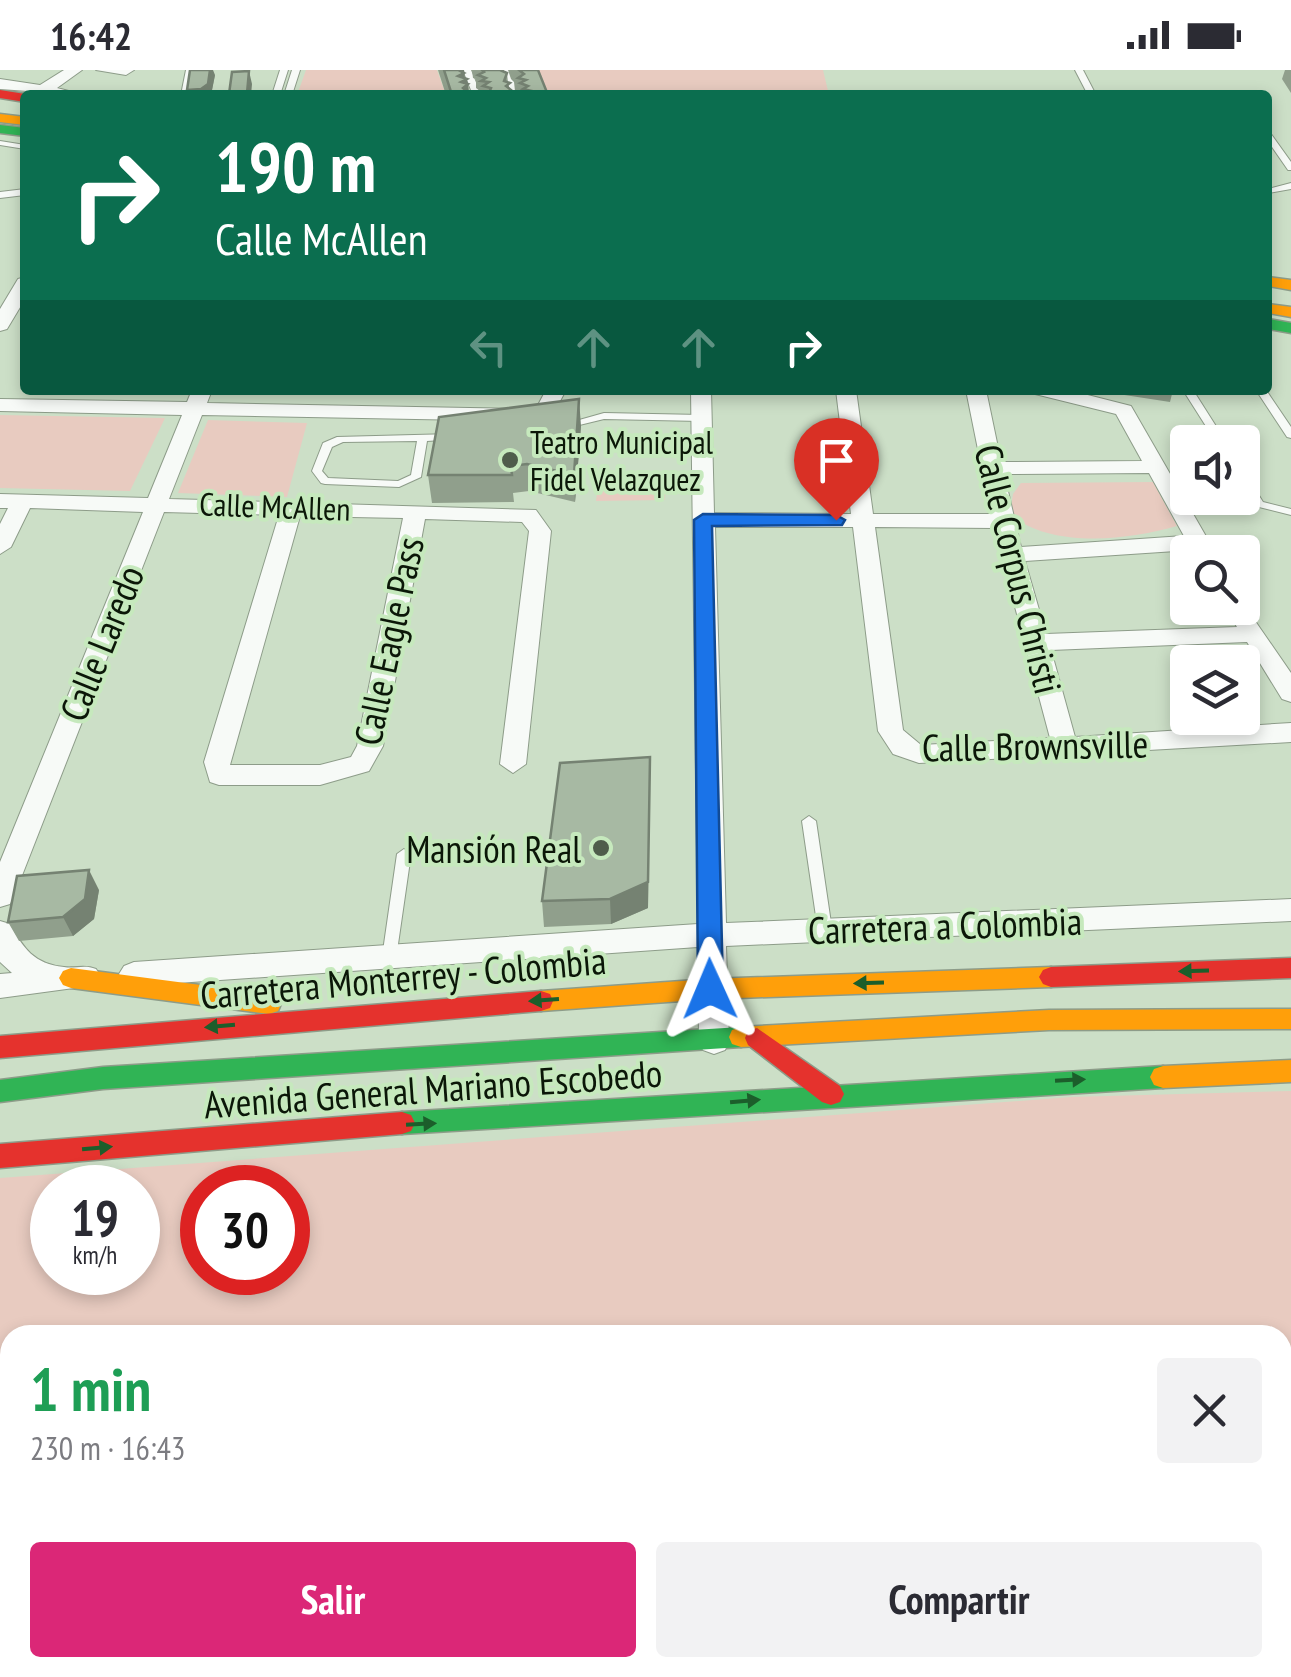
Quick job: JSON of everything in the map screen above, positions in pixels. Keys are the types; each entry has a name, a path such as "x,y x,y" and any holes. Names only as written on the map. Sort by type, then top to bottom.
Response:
{"main road":[{"name":"Carretera Monterrey - Colombia","path":"0,1047 344,1014 710,989 1291,968"},
{"path":"71,978 344,1014"},
{"name":"Carretera Monterrey - Colombia","path":"0,1091 103,1078 410,1056 1049,1020 1291,1019"},
{"path":"757,1038 831,1094"},
{"name":"Avenida General Mariano Escobedo","path":"0,1156 831,1094 1291,1071"}],"street":[{"path":"28,90 46,70"},
{"path":"35,90 74,70"},
{"path":"104,70 126,70"},
{"path":"0,325 20,291"},
{"path":"442,414 446,395"},
{"path":"0,406 76,398 329,400 442,414 520,415 546,410 554,395"},
{"path":"701,395 714,1041"},
{"name":"Calle Brownsville","path":"847,395 895,742 919,754 1282,736 1291,732"},
{"name":"Calle Corpus Christi","path":"977,395 1003,521 1066,747"},
{"path":"1058,395 1116,405 1133,419 1194,535"},
{"name":"Calle Laredo","path":"0,896 198,400"},
{"path":"993,468 1158,468"},
{"path":"0,547 11,502"},
{"name":"Calle McAllen","path":"11,502 157,502 506,511 528,515 540,531 513,764"},
{"name":"Calle Eagle Pass","path":"292,507 216,773 320,775 354,769 370,746 416,510"},
{"path":"703,520 1003,521"},
{"path":"1013,555 1170,548"},
{"path":"1247,625 1291,693"},
{"path":"1034,643 1252,634"},
{"name":"Carretera a Colombia","path":"0,986 710,935 1291,910"},
{"path":"0,932 6,952 22,966 71,978"}],"lane":[{"path":"1272,142 1291,168"},
{"path":"1191,395 1210,425"},
{"path":"1264,395 1291,435"},
{"path":"550,429 604,416 701,418"},
{"path":"422,440 416,477 404,484 326,481 317,470 326,445 341,439 422,440 462,436"},
{"path":"1260,504 1291,512"},
{"path":"809,820 825,930"},
{"path":"388,958 404,854"}],"shaded area":[{"path":"306,70 437,70 444,90 299,90"},
{"path":"532,70 823,70 828,90 541,90"},
{"path":"0,415 165,418 130,491 0,488"},
{"path":"208,420 307,423 287,497 178,493"},
{"path":"600,469 666,479 665,500 596,501"},
{"path":"1153,482 1177,526 1113,538 1046,533 1010,514 1013,494 1021,483"},
{"path":"1291,1091 1291,1325 0,1325 0,1178 30,1176 30,1295 160,1295 160,1166 1072,1097"}],"building":[{"path":"190,70 210,70 208,84 187,90"},
{"path":"444,70 464,73 458,76 467,79 461,82 468,84 465,90 450,90"},
{"path":"519,70 538,70 546,90 523,89 528,86 520,83 526,80 518,78 524,74"},
{"path":"249,71 247,90 230,90 232,72"},
{"path":"507,73 504,81 510,83 506,86 511,90 483,86 489,82 481,81 486,78 478,75"},
{"path":"579,399 574,475 527,464 511,466 512,475 428,475 439,417"},
{"name":"Mansión Real","path":"650,757 648,882 610,899 542,901 560,763"},
{"path":"89,870 85,899 63,917 8,922 17,876"}],"traffic: fast":[{"path":"0,129 20,131"},
{"path":"1272,325 1291,328"},
{"path":"0,1091 103,1078 741,1037"},
{"path":"402,1123 1163,1077"}],"traffic: slow":[{"path":"0,118 20,120"},
{"path":"1272,283 1291,285"},
{"path":"1272,310 1291,312"},
{"path":"541,1001 710,989 1051,977"},
{"path":"71,978 269,1004"},
{"path":"741,1037 1049,1020 1291,1019"},
{"path":"1163,1077 1291,1071"}],"traffic: jam":[{"path":"0,94 20,97"},
{"path":"1051,977 1291,968"},
{"path":"0,1047 541,1001"},
{"path":"757,1038 831,1094"},
{"path":"0,1156 402,1123"}],"place":[{"name":"Teatro Municipal Fidel Velazquez","path":"510,460"},
{"name":"Mansión Real","path":"601,848"}],"route":[{"path":"710,989 703,520 836,520"}]}
